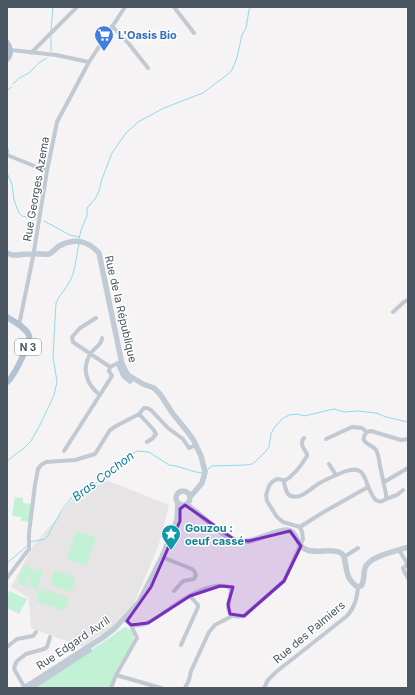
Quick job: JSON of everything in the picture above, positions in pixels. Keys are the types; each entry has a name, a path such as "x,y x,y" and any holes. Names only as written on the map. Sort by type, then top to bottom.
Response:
{"main road":[{"path":"7,43 10,47 10,56 7,59"},
{"name":"N 3","path":"7,317 19,325 30,336 28,345 14,374 7,382"}],"street":[{"path":"31,53 77,7"},
{"name":"Rue Georges Azema","path":"19,325 34,255 56,122 89,62 125,7"},
{"path":"174,7 194,33"},
{"path":"112,26 148,68"},
{"path":"10,50 56,55 89,62"},
{"path":"7,155 47,171"},
{"name":"Rue de la République","path":"7,253 12,255 48,254 59,247 74,241 82,241 90,245 96,258 124,376 157,395 170,415 194,446 204,468 204,477"},
{"path":"393,312 406,300 408,300"},
{"path":"96,318 80,328 72,337 73,342 110,366 121,367"},
{"path":"100,395 89,385 86,375 86,365 91,354 101,344 102,338"},
{"path":"110,366 112,376"},
{"path":"64,451 112,376 121,367"},
{"path":"7,578 29,549 29,533 35,485 38,469 41,465 46,462 75,460 95,454 106,435 116,426 139,414 144,408 149,409 168,428 183,440 189,448 194,446"},
{"path":"139,414 156,434 147,442"},
{"path":"326,439 352,427 362,428 367,432 371,431 400,440 408,439"},
{"path":"367,432 364,436 364,441 377,451 386,499"},
{"path":"284,481 291,476 307,456 302,443 304,438"},
{"path":"329,464 336,475"},
{"path":"384,482 408,468"},
{"path":"284,481 288,493 292,496 299,496 336,475 348,471 358,470 363,474 374,498 379,501 383,502 386,499 397,495 403,490"},
{"path":"204,477 196,486 177,494 176,498 186,502 220,532 234,540 242,542 272,533 286,530 290,531 296,535 303,548 311,551 337,552 342,554 344,557 348,578 358,587 362,586 364,582 365,567 369,562 377,557 408,547"},
{"path":"186,502 202,483 204,477"},
{"path":"284,481 277,479 272,482 266,495 267,501 277,517 283,522 300,527 368,487"},
{"path":"186,502 187,491"},
{"name":"Rue Edgard Avril","path":"26,688 115,628 127,622 164,558 177,520 186,502"},
{"path":"185,688 189,680 191,670 209,632 216,625 232,616 244,616 284,581 302,543 303,536 300,527"},
{"path":"344,557 358,548"},
{"path":"399,550 407,563 403,570 408,578"},
{"path":"164,558 192,569 196,574 194,579 183,581 174,591"},
{"path":"127,622 148,623 181,601 214,586 229,588 231,590 228,608 232,616"},
{"name":"Rue des Palmiers","path":"264,688 268,680 276,672 347,616 353,609 358,587"},
{"path":"181,645 198,607 190,596"},
{"path":"111,688 116,675 137,638 127,622"},
{"path":"7,647 17,639 33,636 36,632"},
{"path":"26,688 14,669 15,665 17,661 26,654 47,647 50,638"},
{"path":"116,675 161,688"}],"highlighted area":[{"path":"185,505 235,540 249,541 290,531 301,546 284,581 244,616 230,614 228,604 233,587 220,586 190,596 148,623 131,625 127,621 151,587 180,521 180,509"}],"shaded area":[{"path":"106,480 169,505 159,544 134,603 111,628 83,647 31,628 29,598 11,587 33,546 71,501"}],"green space":[{"path":"15,497 23,498 23,503 32,504 29,522 21,521 21,517 12,516"},
{"path":"76,531 96,538 86,566 67,559"},
{"path":"24,565 33,568 26,586 17,582"},
{"path":"34,568 43,572 37,590 28,586"},
{"path":"55,570 76,578 71,592 50,584"},
{"path":"40,588 69,598 65,611 36,601"},
{"path":"9,591 27,599 19,614 7,608 7,595"},
{"path":"125,627 132,633 134,637 133,642 116,670 109,688 36,688"}],"waterway":[{"path":"51,30 53,7"},
{"path":"79,239 87,216 87,208 95,199 99,191 112,153 126,133 138,122 164,108 203,93 232,70 237,57 242,35 246,28 249,10 251,7"},
{"path":"51,37 51,51"},
{"path":"13,84 47,58"},
{"path":"7,91 11,87"},
{"path":"7,145 9,153"},
{"path":"7,173 12,184 14,200 19,213 22,216 36,219"},
{"path":"44,221 70,235 79,237"},
{"path":"7,461 31,441 54,395 57,382 53,356 56,303 72,276 79,244"},
{"name":"Bras Cochon","path":"207,471 212,466 252,464 269,447 271,434 274,428 282,419 289,415 297,414 304,416 334,409 344,412 358,411 376,413 408,422"},
{"name":"Bras Cochon","path":"30,542 45,539 62,510 72,497 98,482 137,451 149,452 169,465 203,473"},
{"name":"Bras Cochon","path":"7,563 27,546"}],"place":[{"name":"L'Oasis Bio","path":"104,52"},
{"name":"Gouzou : oeuf cassé","path":"171,551"}]}
